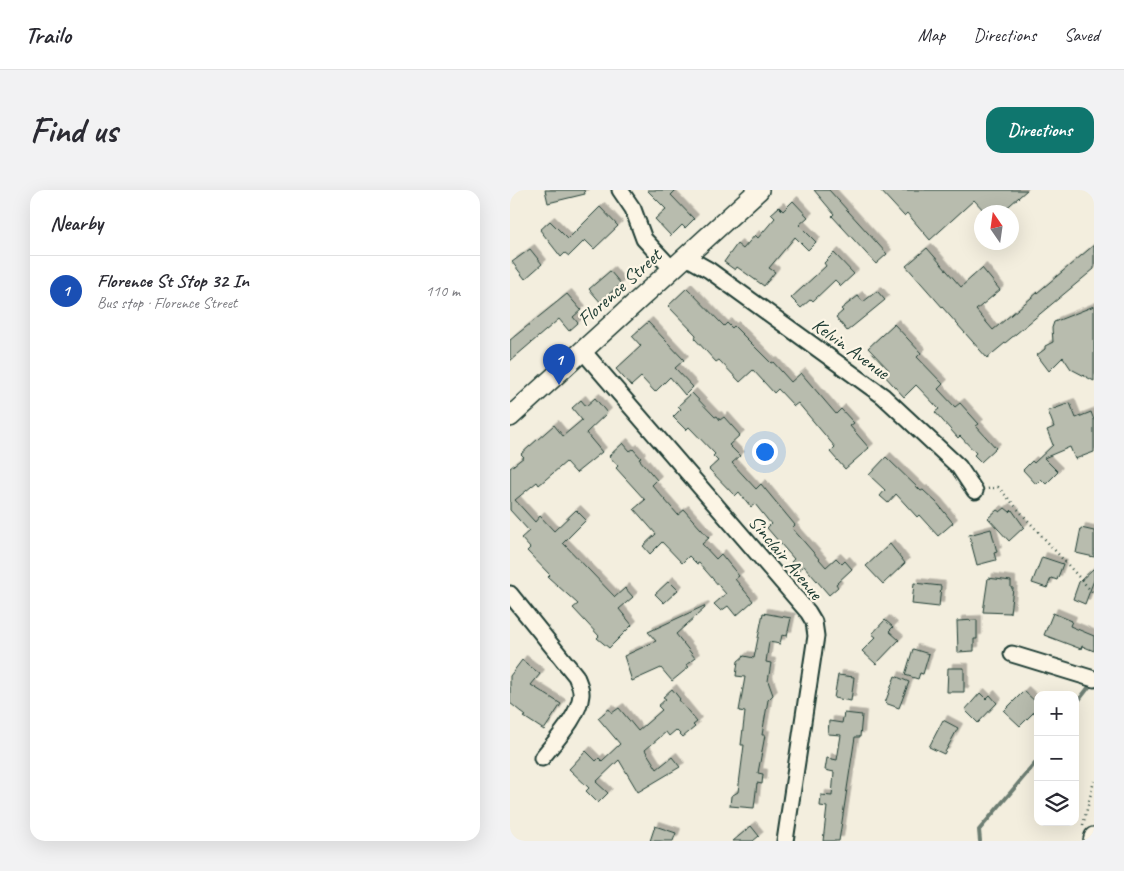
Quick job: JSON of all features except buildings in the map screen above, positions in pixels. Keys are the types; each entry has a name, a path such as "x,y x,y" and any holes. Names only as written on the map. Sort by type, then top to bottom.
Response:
{"street":[{"name":"Kelvin Avenue","path":"620,190 633,210 644,239 679,263 709,270 883,396 959,467 975,491"},
{"name":"Florence Street","path":"510,417 759,190"},
{"name":"Sinclair Avenue","path":"582,350 802,605 814,622 816,636 785,841"},
{"path":"510,594 576,676 581,690 580,701 571,718 542,758"},
{"path":"1012,654 1089,678"}],"path":[{"path":"975,491 998,487 1094,594"},
{"path":"1089,837 1094,781"}],"waterway":[{"path":"1079,700 1092,683"},
{"path":"980,841 979,830 1034,765"}],"place":[{"name":"Florence St Stop 32 In","path":"559,385"}]}
